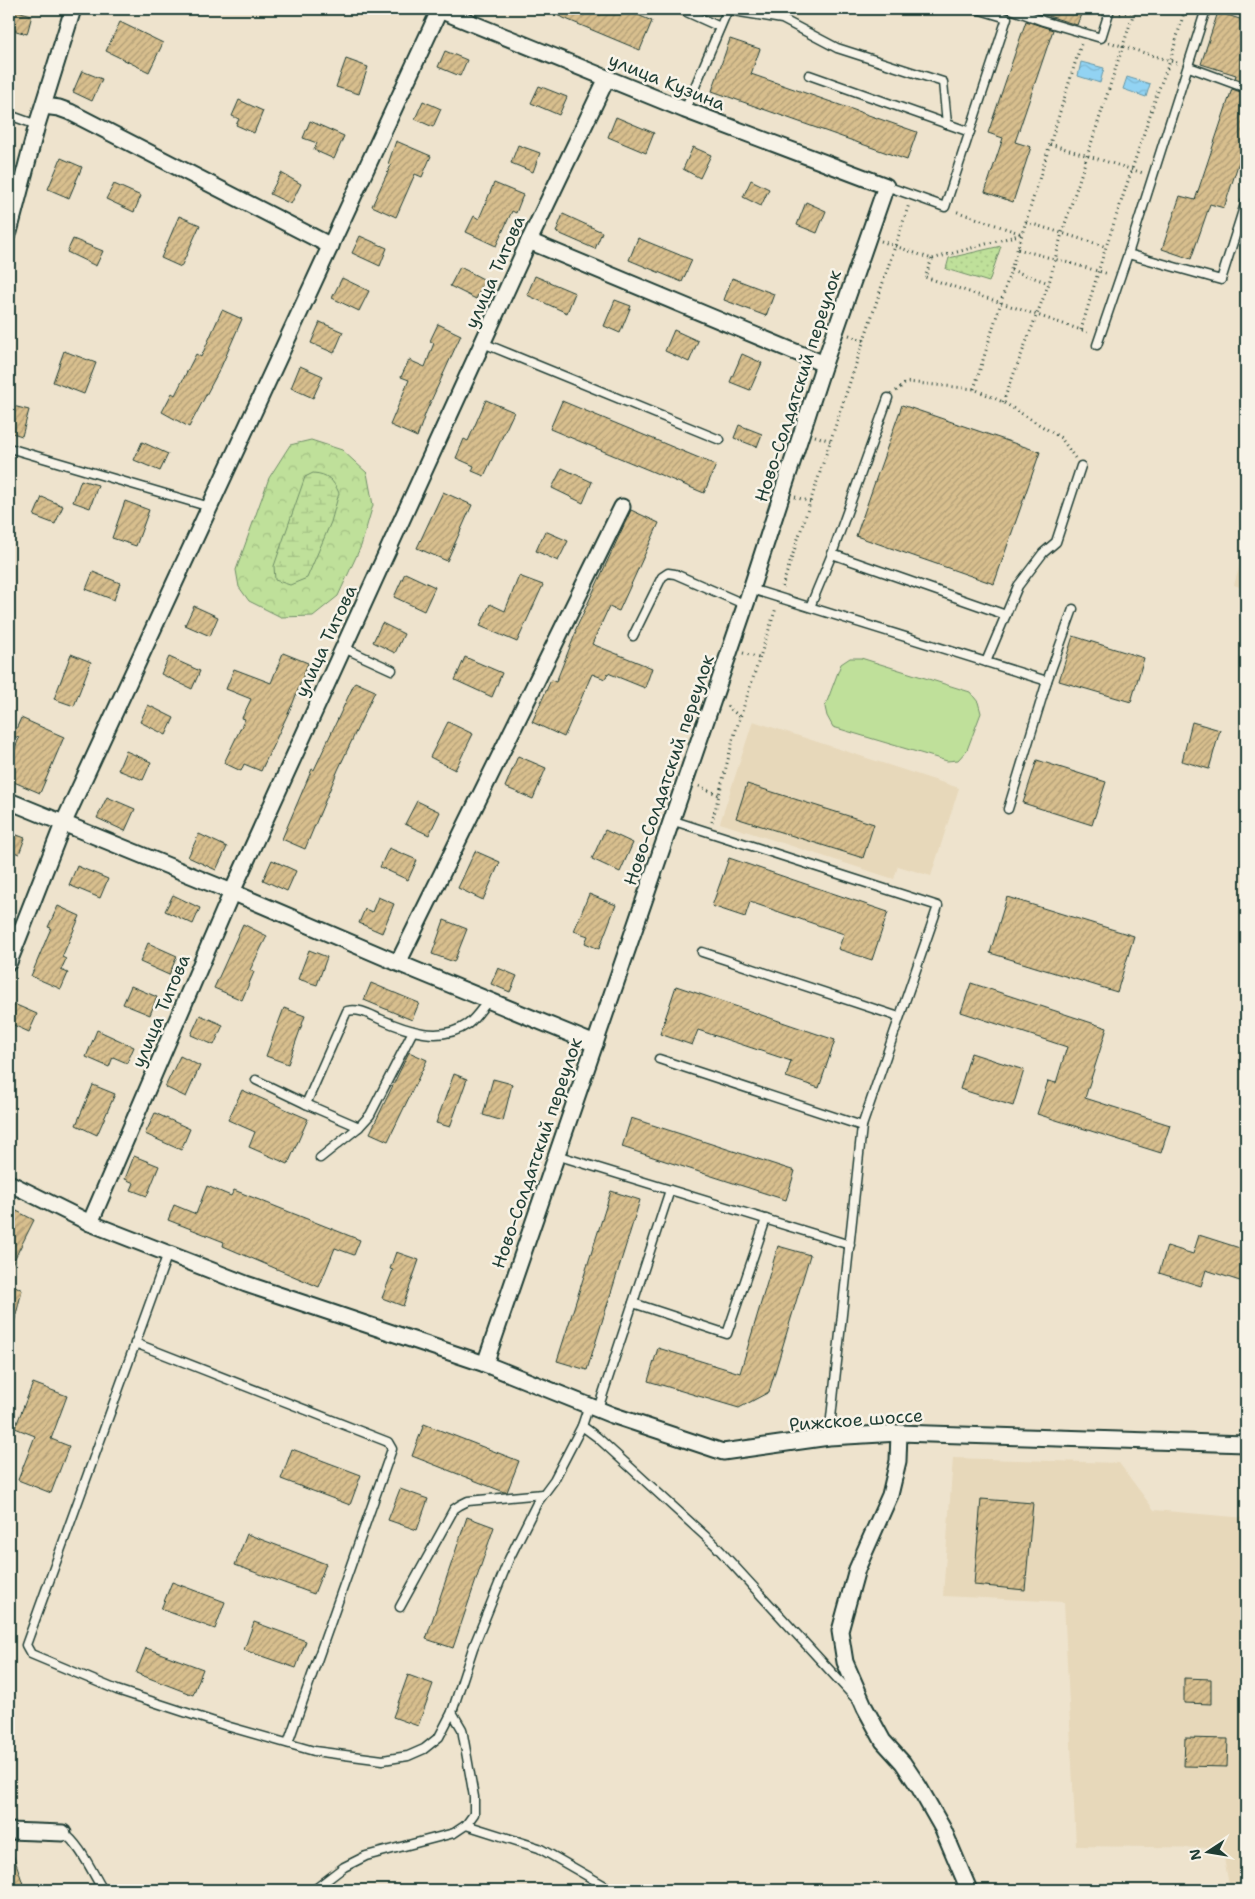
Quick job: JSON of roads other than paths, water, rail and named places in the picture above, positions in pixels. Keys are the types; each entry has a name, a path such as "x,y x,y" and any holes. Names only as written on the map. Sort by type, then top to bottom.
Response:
{"street":[{"path":"9,232 37,125 73,9"},
{"path":"9,962 64,824 439,9"},
{"name":"улица Кузина","path":"439,9 685,110 886,186"},
{"name":"улица Титова","path":"90,1223 232,892 528,241 607,78"},
{"path":"44,106 70,112 331,246"},
{"name":"Ново-Солдатский переулок","path":"484,1364 746,605 824,364 886,186"},
{"path":"528,241 824,364"},
{"path":"398,963 622,507"},
{"path":"9,801 595,1044"},
{"name":"Рижское шоссе","path":"9,1183 90,1223 246,1284 484,1364 593,1407 724,1452 829,1437 899,1433 1246,1444"},
{"path":"899,1433 898,1461 890,1495 858,1569 840,1631 845,1662 865,1708 883,1741 919,1787 943,1829 969,1890"},
{"path":"9,1831 63,1833"}],"lane":[{"path":"680,9 720,26"},
{"path":"685,110 728,9 782,19 836,48 943,82 947,124"},
{"path":"977,9 1007,18"},
{"path":"886,186 945,207 1011,9 1043,21 1101,38 1110,9"},
{"path":"1097,345 1206,9"},
{"path":"1189,66 1246,88"},
{"path":"809,75 970,132"},
{"path":"9,114 37,125"},
{"path":"1128,254 1221,280 1242,228 1246,201"},
{"path":"483,343 720,440"},
{"path":"810,607 832,554 888,398"},
{"path":"9,448 210,507"},
{"path":"986,662 1018,586 1043,553 1056,542 1081,466"},
{"path":"832,554 1006,615"},
{"path":"632,636 662,577 668,573 675,574 746,605"},
{"path":"751,589 1047,681"},
{"path":"1008,809 1047,681 1073,609"},
{"path":"344,648 392,670"},
{"path":"672,820 938,906 862,1126 829,1437"},
{"path":"702,952 899,1017"},
{"path":"306,1104 347,1011 353,1009 363,1011 396,1026 430,1035 449,1034 468,1023 488,1000"},
{"path":"320,1158 359,1127 370,1115 413,1030"},
{"path":"659,1059 862,1126"},
{"path":"256,1080 359,1127"},
{"path":"556,1155 850,1244"},
{"path":"168,1253 26,1645 31,1654 117,1690 230,1728 314,1751 383,1760 408,1756 424,1749 439,1737 452,1712 473,1648 524,1526 543,1494 554,1480 593,1407 633,1303 670,1190"},
{"path":"633,1303 727,1334 766,1219"},
{"path":"135,1343 388,1442 392,1449 288,1744"},
{"path":"582,1426 597,1437 714,1545 865,1708"},
{"path":"400,1606 454,1509 460,1504 543,1494"},
{"path":"314,1890 344,1867 366,1856 454,1833 466,1825 474,1814 474,1798 462,1729 452,1712"},
{"path":"466,1825 539,1848 612,1890"},
{"path":"63,1833 68,1836 103,1890"}],"water":[{"path":"1081,62 1104,68 1100,83 1078,76"},
{"path":"1127,77 1150,84 1146,97 1123,89"}]}
